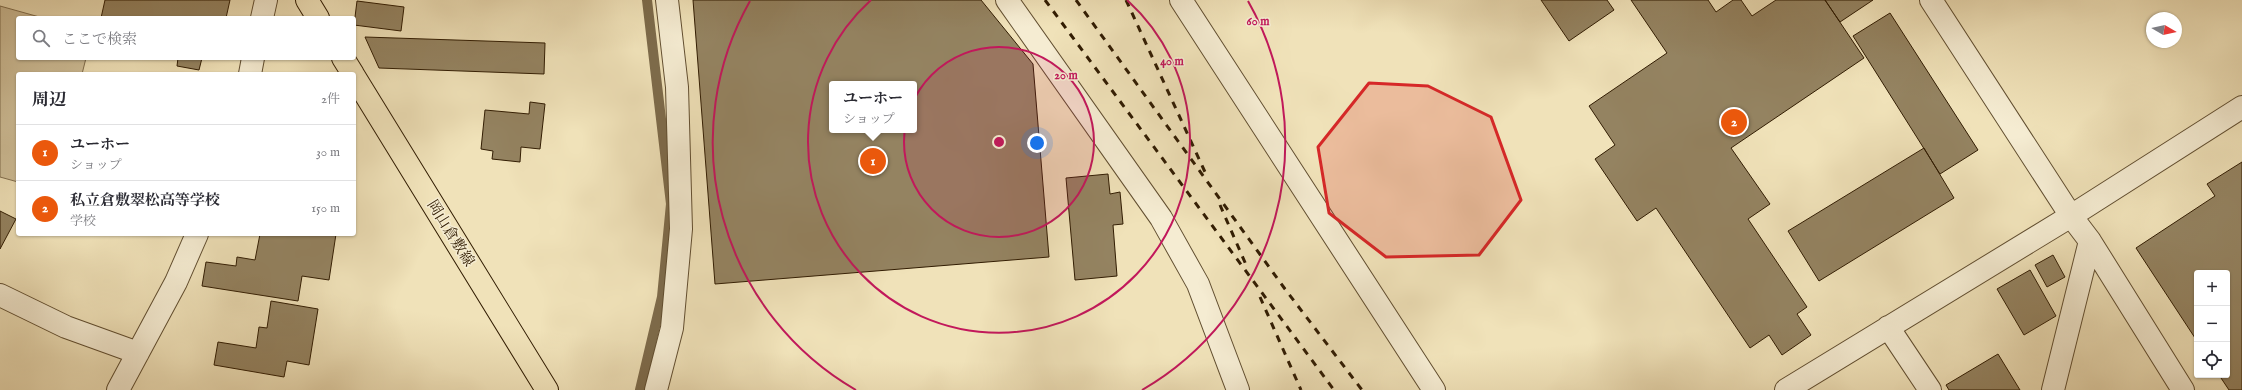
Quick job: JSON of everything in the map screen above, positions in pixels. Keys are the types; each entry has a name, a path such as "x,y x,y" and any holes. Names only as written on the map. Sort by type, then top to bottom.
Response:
{"main road":[{"path":"307,0 317,16"},
{"name":"岡山倉敷線","path":"344,60 351,72"},
{"name":"岡山倉敷線","path":"356,80 547,390"}],"street":[{"path":"262,16 266,0"},
{"path":"656,390 672,328 681,229 677,87 667,0"},
{"path":"1007,0 1160,218 1198,284 1238,390"},
{"path":"1181,0 1434,390"},
{"path":"1931,0 2071,216 2090,241 2183,390"},
{"path":"250,72 253,60"},
{"path":"1786,390 2071,216 2242,107"},
{"path":"118,390 176,282 196,236"},
{"path":"2053,390 2090,241"},
{"path":"0,295 66,327 138,353"},
{"path":"1888,327 1930,390"}],"highlighted area":[{"path":"1369,83 1428,86 1491,117 1521,200 1479,255 1386,257 1329,213 1318,147"}],"shaded area":[{"path":"0,6 36,16 16,16 16,60 86,60 82,72 16,72 16,181 0,177"}],"building":[{"path":"105,0 230,0 226,16 101,16"},
{"path":"693,0 981,0 1033,64 1049,257 715,284"},
{"path":"1541,0 1607,0 1614,10 1569,41"},
{"path":"1631,0 1708,0 1716,12 1733,0 1741,0 1752,16 1776,0 1825,0 1864,58 1731,148 1770,204 1748,219 1807,307 1797,314 1811,335 1782,355 1769,335 1750,348 1656,208 1637,221 1595,159 1615,145 1589,106 1667,53"},
{"path":"1825,0 1873,0 1840,22"},
{"path":"357,1 404,7 401,31 356,25 355,16"},
{"path":"1890,13 1978,150 1940,174 1853,36"},
{"path":"365,37 545,43 544,74 379,68"},
{"path":"178,60 202,60 199,70 177,66"},
{"path":"530,102 545,104 540,149 521,147 520,162 492,159 493,151 481,149 485,110 529,114"},
{"path":"1924,148 1954,198 1819,281 1788,231"},
{"path":"2242,162 2242,390 2229,390 2221,378 2230,378 2230,270 2194,270 2194,336 2136,248 2215,196 2207,184"},
{"path":"1108,174 1110,194 1120,192 1123,224 1113,225 1117,276 1075,280 1066,178"},
{"path":"0,211 16,219 0,249"},
{"path":"260,236 336,236 329,280 302,276 298,301 202,286 206,262 236,266 237,257 255,260"},
{"path":"2053,255 2065,277 2047,287 2035,265"},
{"path":"2030,270 2056,316 2024,335 1997,289"},
{"path":"271,301 318,309 309,365 287,361 284,377 214,365 218,342 256,348 259,327 267,328"},
{"path":"1998,354 2020,390 1949,390 1946,385"}],"waterway":[{"path":"640,390 662,297 671,204 647,0"}],"railway":[{"path":"1045,0 1334,390"},
{"path":"1076,0 1285,289 1362,390"},
{"path":"1126,0 1205,172"},
{"path":"1220,205 1247,267"},
{"path":"1260,297 1301,390"}],"place":[{"name":"私立倉敷翠松高等学校","path":"1734,122"},
{"name":"ユーホー","path":"873,161"}]}
